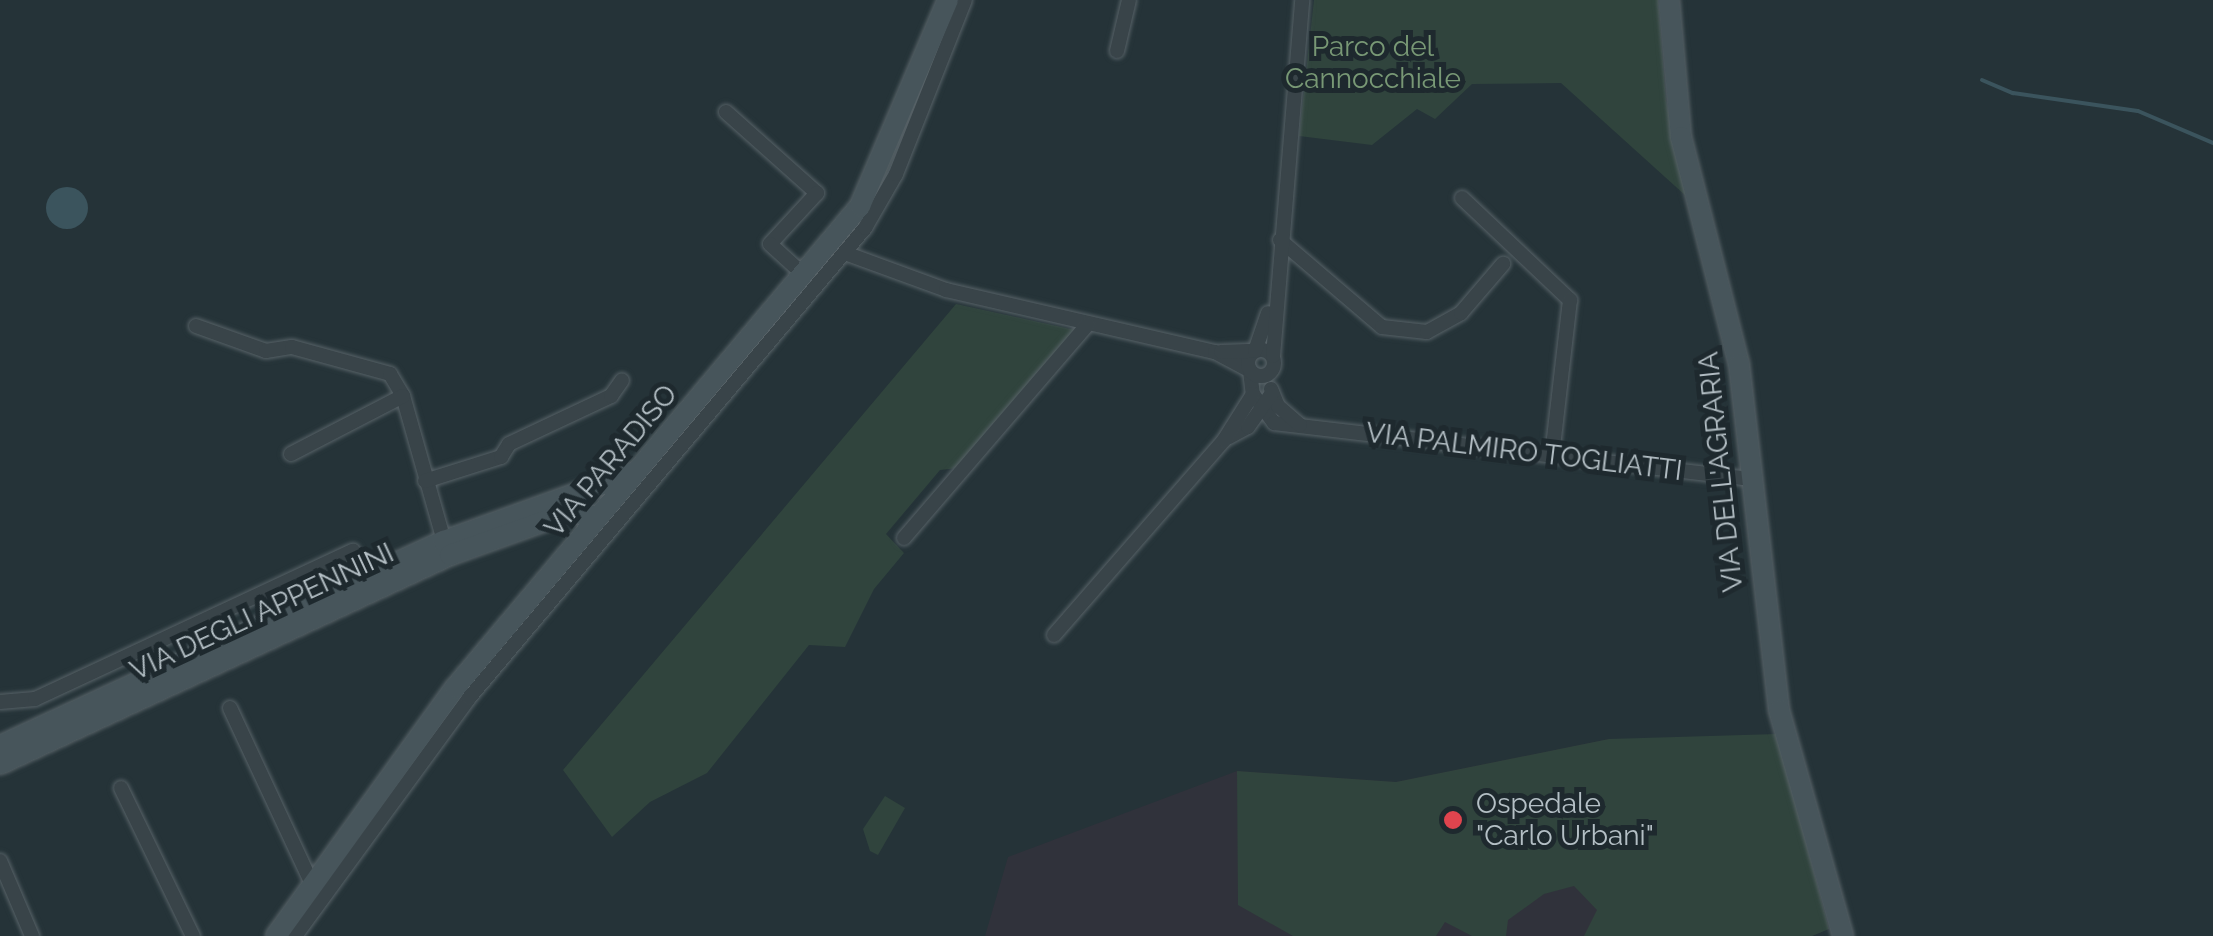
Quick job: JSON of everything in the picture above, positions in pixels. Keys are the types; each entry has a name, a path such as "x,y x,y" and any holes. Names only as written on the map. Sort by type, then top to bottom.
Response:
{"street":[{"name":"VIA PARADISO","path":"276,936 572,548 804,276 880,171 948,0"},
{"path":"296,936 462,693 845,253 896,174 965,0"},
{"path":"1118,51 1129,0"},
{"path":"1224,440 1248,426 1272,393 1274,294 1302,0"},
{"name":"VIA DELL'AGRARIA","path":"1670,0 1681,137 1735,342 1778,710 1844,936"},
{"path":"726,112 816,193 770,244 804,276"},
{"path":"1462,198 1570,300 1552,455"},
{"path":"1280,240 1382,327 1427,332 1461,312 1503,264"},
{"path":"845,253 946,290 1215,352 1254,351 1272,364"},
{"path":"1274,294 1250,371 1253,394 1274,423"},
{"path":"904,538 1088,324"},
{"path":"196,326 266,350 292,347 390,374 403,396 444,541"},
{"path":"1215,352 1250,371 1272,364"},
{"path":"425,481 501,457 509,444 611,396 622,380"},
{"path":"1272,393 1301,426"},
{"path":"1054,635 1224,440 1253,394"},
{"path":"291,454 403,396"},
{"name":"VIA PALMIRO TOGLIATTI","path":"1248,426 1274,423 1748,479"},
{"name":"VIA DEGLI APPENNINI","path":"0,746 444,541 638,471"},
{"path":"573,494 588,498 598,517"},
{"name":"VIA DEGLI APPENNINI","path":"0,764 450,555 551,518 598,517"},
{"path":"551,518 563,524 572,548"},
{"path":"0,702 35,699 353,551"},
{"path":"230,708 314,886"},
{"path":"121,788 193,936"},
{"path":"0,861 32,936"}],"shaded area":[{"name":"Ospedale \"Carlo Urbani\"","path":"1609,739 1808,859 1829,929 1812,936 985,936 1008,857 1237,771 1396,782"}],"green space":[{"name":"Parco del Cannocchiale","path":"1314,0 1658,0 1666,100 1686,196 1561,83 1472,84 1435,119 1417,109 1372,145 1299,136"},
{"path":"956,304 1075,330 957,468 940,470 886,534 904,553 874,589 845,647 809,645 707,773 650,802 612,837 563,770"},
{"name":"Ospedale \"Carlo Urbani\"","path":"1777,734 1829,929 1812,936 1584,936 1597,910 1574,886 1544,894 1508,920 1506,936 1472,936 1445,922 1436,936 1293,936 1238,905 1237,771 1396,782 1609,739"},
{"path":"885,796 905,808 878,855 870,851 863,829"}],"water":[{"path":"67,187 82,193 88,208 82,223 67,229 52,223 46,208 52,193"}],"waterway":[{"path":"1982,80 2013,93 2138,111 2213,143"}],"place":[{"name":"Ospedale \"Carlo Urbani\"","path":"1453,820"}]}
